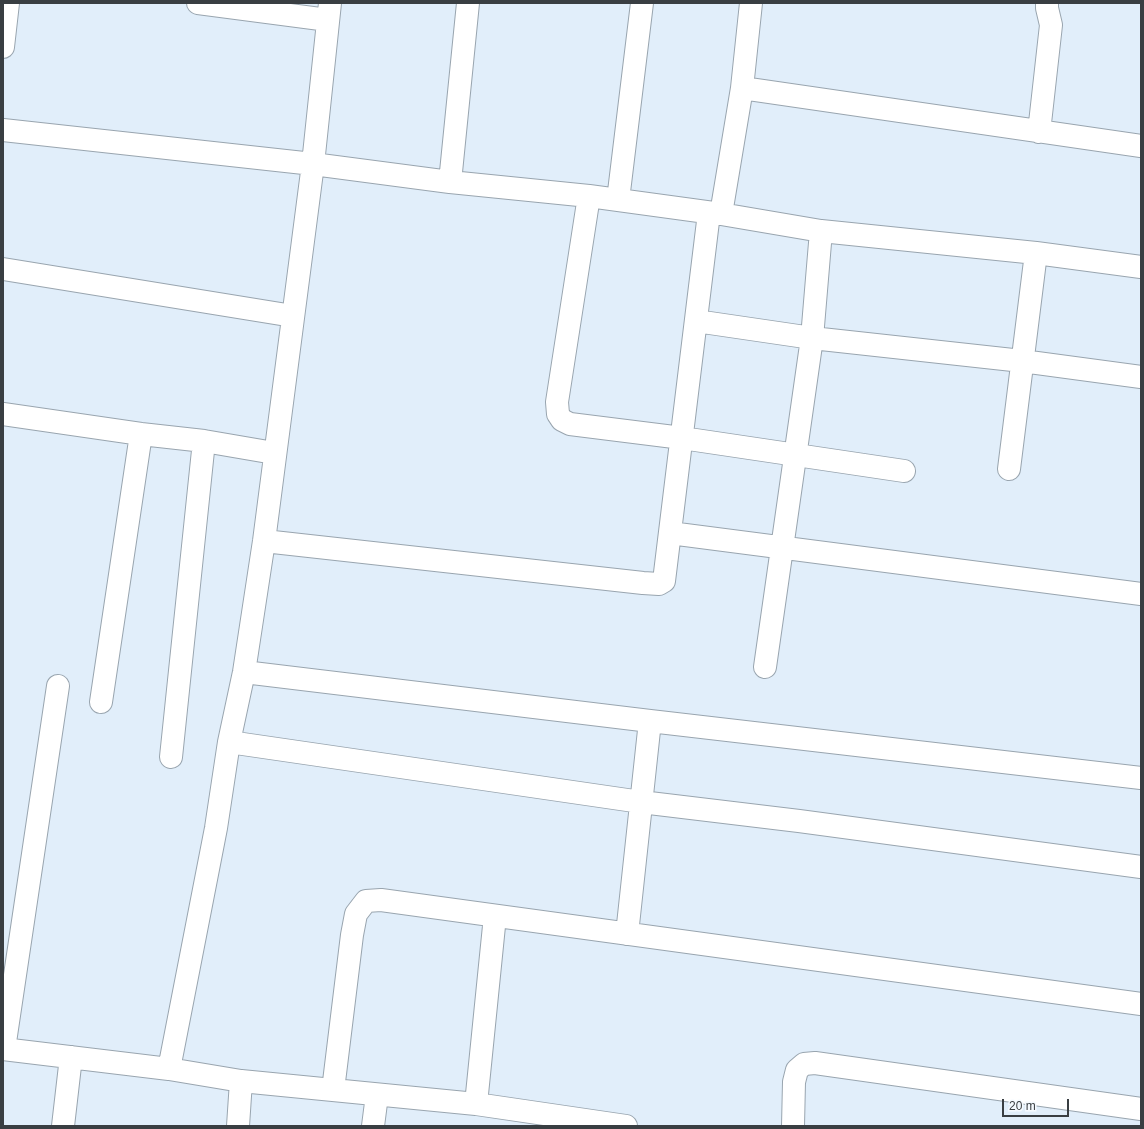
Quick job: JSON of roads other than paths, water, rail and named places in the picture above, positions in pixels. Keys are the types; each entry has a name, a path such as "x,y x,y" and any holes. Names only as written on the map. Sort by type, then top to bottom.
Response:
{"street":[{"path":"3,46 8,3"},
{"path":"168,1069 216,828 229,742 244,672 264,541 274,453 313,164 329,11 198,3"},
{"path":"450,182 468,3"},
{"path":"618,200 642,3"},
{"path":"264,541 659,584 664,581 696,321 715,213 742,88 751,3"},
{"path":"1039,132 1052,25 1047,3"},
{"path":"742,88 1141,146"},
{"path":"3,130 313,164 450,182 589,196 715,213 821,230 1036,253 1141,267"},
{"path":"589,196 557,402 558,414 562,420 570,424 682,438 904,471"},
{"path":"765,667 812,338 821,230"},
{"path":"1009,469 1036,253"},
{"path":"3,269 292,316"},
{"path":"696,321 812,338 1022,361 1141,377"},
{"path":"3,414 141,434 204,441 274,453"},
{"path":"101,702 141,434"},
{"path":"171,757 204,441"},
{"path":"670,533 1141,594"},
{"path":"244,672 1141,778"},
{"path":"58,686 3,1049 168,1069 241,1081 476,1104 524,1119 626,1126"},
{"path":"627,934 650,721"},
{"path":"229,742 641,802 807,822 1141,867"},
{"path":"333,1090 353,928 356,914 366,901 381,900 1141,1004"},
{"path":"476,1104 495,916"},
{"path":"63,1126 72,1057"},
{"path":"792,1126 794,1082 797,1070 804,1064 815,1063 1141,1109"},
{"path":"238,1126 241,1081"},
{"path":"373,1126 377,1095"}]}
